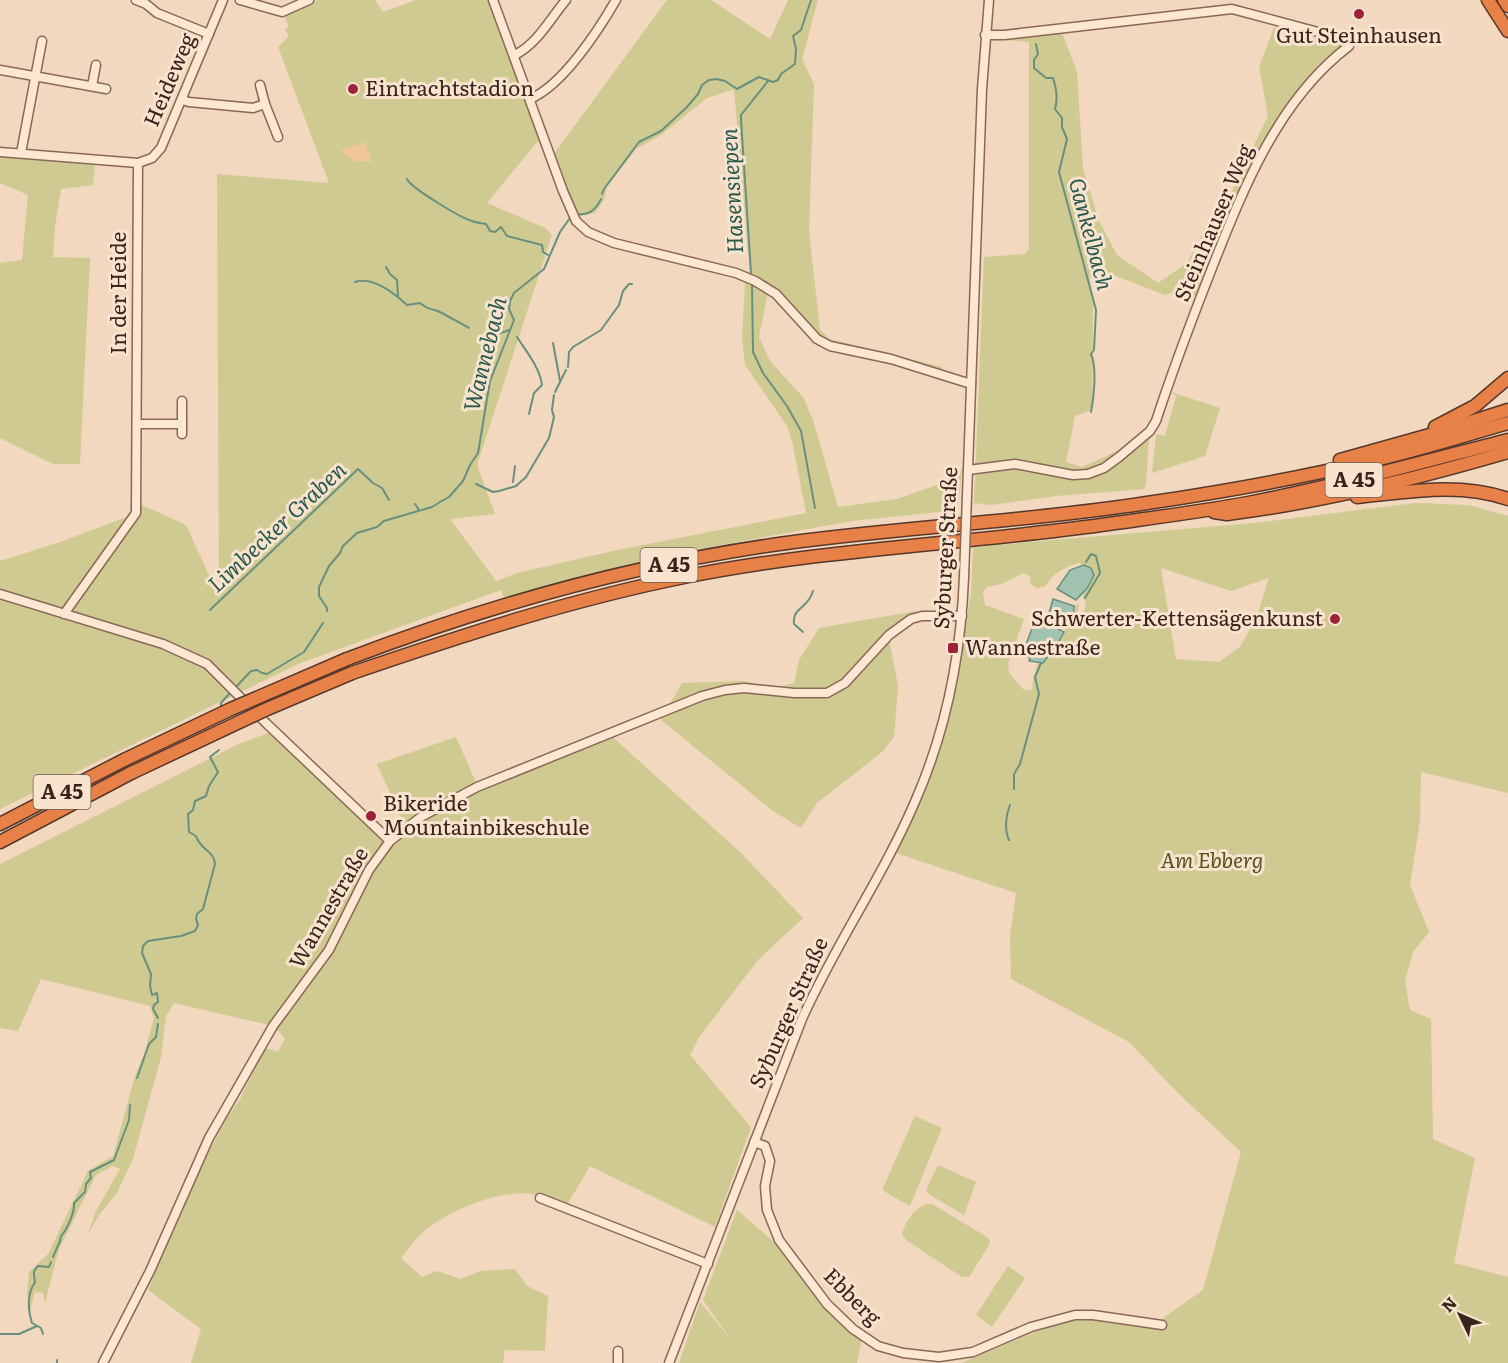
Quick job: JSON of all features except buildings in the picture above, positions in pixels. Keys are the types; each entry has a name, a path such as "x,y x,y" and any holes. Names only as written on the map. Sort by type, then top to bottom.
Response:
{"highway":[{"path":"1488,0 1508,30"},
{"path":"1504,0 1508,6"},
{"path":"1370,452 1436,427 1475,406 1508,378"},
{"path":"1002,519 1061,508 1140,499 1265,477 1370,452 1508,410"},
{"name":"A 45","path":"0,824 124,760 231,709 347,659 454,621 565,588 624,573 776,545 1124,507 1267,483 1371,461 1508,423"},
{"name":"A 45","path":"0,842 131,773 267,709 352,673 538,612 615,592 691,576 871,549 1098,525 1246,503 1357,479 1508,440"},
{"path":"1329,498 1418,477 1508,452"},
{"path":"1198,510 1227,514 1329,498 1446,489 1482,492 1508,499"}],"street":[{"path":"136,0 146,4 157,13 209,34"},
{"name":"Heideweg","path":"138,163 152,158 161,148 223,0"},
{"path":"240,0 282,12 309,0"},
{"path":"493,0 515,55 553,168 578,224 588,232 624,246 736,273 755,281 776,294 817,339 830,346 899,362 971,384"},
{"path":"515,55 540,34 566,0"},
{"name":"Syburger Straße","path":"669,1363 813,993 896,842 927,774 952,683 962,616 988,0"},
{"path":"530,99 543,92 578,56 596,33 612,2"},
{"name":"Steinhauser Weg","path":"968,470 1015,464 1072,475 1088,474 1104,468 1150,431 1156,421 1179,352 1236,208 1269,141 1319,71 1349,46 1344,41 1322,33 1232,9 1004,35 985,35"},
{"path":"21,153 42,41"},
{"path":"92,87 96,65"},
{"path":"0,70 106,89"},
{"path":"260,85 278,137"},
{"path":"183,100 253,108 265,104"},
{"path":"0,152 138,163"},
{"name":"In der Heide","path":"64,614 136,513 138,163"},
{"path":"182,401 182,434"},
{"path":"137,424 182,424"},
{"path":"0,594 163,644 207,664 390,842"},
{"name":"Wannestraße","path":"103,1363 150,1271 209,1138 273,1026 329,950 369,870 390,842 421,817 477,787 702,696 734,689 813,694 833,690 845,683 889,635 906,622 922,616 962,616"},
{"name":"Ebberg","path":"754,1142 765,1146 769,1156 765,1196 767,1210 779,1240 827,1304 853,1329 878,1346 903,1353 939,1358 973,1352 1030,1326 1076,1315 1161,1324"},
{"path":"540,1198 708,1264"},
{"path":"618,1351 618,1363"}],"green space":[{"path":"317,0 375,0 383,12 416,0 488,0 553,155 667,0 711,0 770,39 788,0 818,0 802,59 814,84 809,231 820,330 830,339 942,367 945,379 826,350 812,341 805,331 802,314 779,291 750,273 734,89 707,98 661,135 636,149 607,187 604,200 595,213 577,217 553,159 542,149 538,141 487,203 545,228 552,235 477,465 495,514 450,519 496,581 517,573 613,551 806,513 787,426 745,365 742,338 745,281 768,292 759,337 770,361 803,397 813,420 838,507 897,499 934,486 962,470 958,510 852,521 651,558 504,598 501,590 298,664 0,809 0,561 60,542 140,512 140,504 186,525 219,597 217,174 329,183 278,47 289,36 285,29 289,26 284,16"},
{"path":"1274,27 1342,45 1291,100 1269,134 1197,297 1173,292 1165,295 1116,276 1089,278 1093,302 1092,410 1075,416 1066,462 1082,467 1149,439 1144,489 1056,496 991,505 974,503 984,257 1025,254 1029,249 1029,42 1005,40 1018,36 1062,33 1077,72 1083,168 1099,221 1117,255 1158,283 1187,263 1206,227 1230,195 1268,116 1259,67"},
{"path":"0,156 95,163 93,185 61,189 53,257 90,258 80,464 53,464 0,438 0,263 22,260 28,195 0,183"},
{"path":"1171,392 1220,408 1205,456 1152,473 1156,436 1157,434 1165,436 1176,396"},
{"name":"Am Ebberg","path":"1416,503 1469,505 1508,516 1508,793 1421,772 1420,821 1410,885 1429,932 1413,952 1405,981 1410,1010 1431,1019 1433,1139 1475,1158 1454,1263 1508,1277 1508,1363 961,1363 1052,1325 1089,1318 1159,1321 1203,1290 1241,1152 1180,1095 1129,1042 1011,979 1010,936 1016,893 893,852 928,775 960,656 971,594 973,547 1253,523","holes":["1079,563 1091,568 1094,575 1082,594 1086,605 1081,619 1077,617 1079,604 1074,606 1076,610 1057,645 1043,663 1038,663 1032,690 1024,690 1009,673 1008,663 1024,619 985,605 983,592 987,587 1001,584 1024,573 1031,577 1030,584 1037,588 1046,586 1060,571","1161,568 1231,591 1269,578 1256,619 1240,647 1219,662 1176,659"]},
{"path":"916,611 882,639 890,644 898,686 894,737 882,752 817,803 801,828 773,811 661,720 682,683 741,681 778,687 794,683 799,660 819,628"},
{"path":"273,731 390,841 401,832 403,822 377,764 456,737 478,787 606,731 740,852 803,918 758,960 700,1036 690,1055 751,1127 715,1227 590,1166 567,1205 531,1194 517,1193 486,1199 454,1212 426,1230 401,1258 422,1277 437,1271 461,1279 481,1271 515,1269 527,1286 548,1296 545,1351 505,1350 503,1363 191,1363 201,1329 148,1290 194,1180 227,1118 240,1099 265,1048 278,1052 285,1038 273,1026 174,1003 166,1016 161,1057 133,1159 117,1193 99,1215 88,1234 96,1211 120,1169 112,1166 96,1175 59,1249 45,1303 43,1293 35,1292 30,1311 27,1295 29,1272 48,1254 88,1171 113,1156 154,1018 150,1006 41,979 18,1031 0,1028 0,864 239,744"},
{"path":"915,1116 942,1128 910,1206 882,1190"},
{"path":"938,1165 976,1182 964,1215 927,1193 927,1188"},
{"path":"926,1204 932,1204 990,1241 969,1277 962,1277 906,1240 902,1233 909,1220"},
{"path":"737,1210 774,1242 822,1304 862,1339 857,1363 679,1363 700,1302 731,1340 703,1300"},
{"path":"1008,1266 1025,1278 992,1327 976,1315"}],"sand":[{"path":"365,142 372,162 354,161 340,151"}],"shaded area":[{"path":"1084,565 1091,568 1094,575 1088,587 1076,600 1057,589 1070,570"},
{"path":"1053,599 1074,606 1074,616 1068,622 1068,626 1063,627 1048,617"},
{"path":"1035,620 1064,632 1043,663 1029,661 1030,658 1023,653"}],"waterway":[{"name":"Wannebach","path":"602,194 639,142 661,131 687,107 702,85 709,80 725,81 737,89 759,77 773,82 778,80 781,74 795,64 796,49 793,36 801,30 811,0"},
{"name":"Gankelbach","path":"1036,44 1038,54 1034,60 1034,68 1046,78 1053,78 1055,85 1055,109 1062,118 1062,127 1067,139 1059,172 1096,310 1094,350 1091,354 1094,374 1091,412"},
{"name":"Hasensiepen","path":"751,273 741,115 768,81"},
{"path":"407,179 426,195 458,214 474,222 486,224 490,231 495,232 501,227 507,236 542,245 543,252 548,255"},
{"name":"Wannebach","path":"576,214 591,211 601,199"},
{"name":"Wannebach","path":"327,611 319,596 319,587 329,566 343,546 357,533 377,527 384,521 432,507 449,497 463,481 478,453 490,381 514,320 509,309 510,301 514,293 544,269 560,232 570,218"},
{"path":"386,267 397,280 398,296"},
{"path":"355,282 376,284 390,291 407,305 420,303 469,328"},
{"path":"568,367 569,352 573,347 601,330 619,305 623,291 629,284 632,284"},
{"name":"Hasensiepen","path":"752,286 753,352 763,373 787,406 801,431 815,508"},
{"path":"498,334 509,330"},
{"path":"517,337 536,366 542,385 534,393 529,414"},
{"path":"553,343 560,381"},
{"path":"555,392 566,370"},
{"path":"476,484 493,492 516,486 526,477 549,438 554,417 552,410 554,395"},
{"path":"513,482 515,466"},
{"name":"Limbecker Graben","path":"210,610 358,469 382,488 389,500"},
{"name":"Limbecker Graben","path":"415,504 419,510"},
{"name":"Gankelbach","path":"1085,598 1100,573 1096,556 1091,554 1086,562"},
{"name":"Hasensiepen","path":"803,632 794,624 794,618 811,597 813,591"},
{"name":"Wannebach","path":"235,688 251,671 257,670 267,674 304,652 323,623"},
{"name":"Gankelbach","path":"1014,789 1014,774 1020,764 1039,694 1035,677 1041,663"},
{"name":"Wannebach","path":"221,709 221,703 231,692"},
{"name":"Wannebach","path":"158,1018 153,1009 158,1002 157,993 152,995 151,974 142,953 143,946 148,941 181,936 195,931 198,925 197,914 203,909 215,864 212,856 196,836 189,832 188,814 193,810 195,801 206,796 218,772 210,757 219,750"},
{"name":"Gankelbach","path":"1009,840 1006,822 1010,805"},
{"name":"Wannebach","path":"137,1078 149,1044 156,1037 158,1024"},
{"name":"Wannebach","path":"53,1257 70,1221 74,1203 85,1192 86,1184 91,1178 90,1172 114,1160 129,1120 130,1105"},
{"name":"Wannebach","path":"43,1334 41,1328 32,1323 29,1297 35,1282 35,1270 38,1266 49,1267 51,1262"},
{"path":"0,1334 19,1334 37,1326"}],"place":[{"name":"Gut Steinhausen","path":"1359,14"},
{"name":"Eintrachtstadion","path":"353,89"},
{"name":"Schwerter-Kettensägenkunst","path":"1335,619"},
{"name":"Wannestraße","path":"953,648"},
{"name":"Bikeride Mountainbikeschule","path":"371,816"}]}
